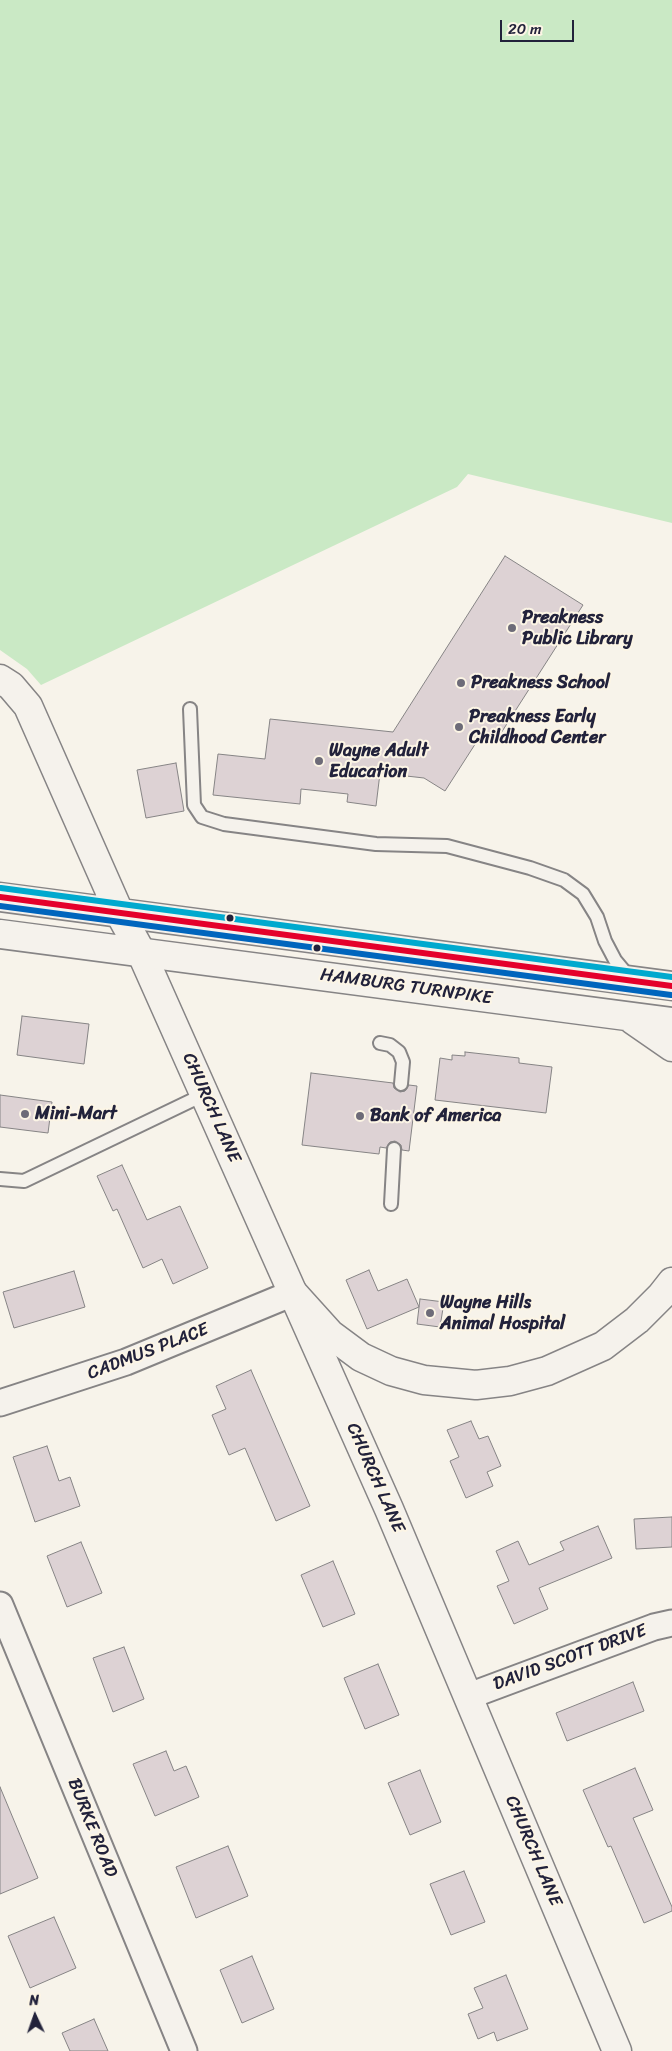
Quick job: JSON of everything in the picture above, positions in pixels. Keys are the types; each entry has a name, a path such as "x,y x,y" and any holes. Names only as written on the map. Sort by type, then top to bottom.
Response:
{"main road":[{"name":"CHURCH LANE","path":"0,679 11,686 28,706 119,912 140,952 205,1094 389,1509 616,2051"},
{"path":"0,897 672,986"},
{"name":"HAMBURG TURNPIKE","path":"0,934 672,1022"},
{"path":"627,1017 672,1047"},
{"path":"293,1293 330,1334 361,1357 391,1371 424,1380 476,1384 510,1381 548,1371 603,1346 637,1320 672,1282"}],"street":[{"name":"CADMUS PLACE","path":"0,1403 126,1362 293,1293"},
{"name":"BURKE ROAD","path":"0,1605 184,2051"},
{"name":"DAVID SCOTT DRIVE","path":"468,1696 654,1627 672,1623"}],"lane":[{"path":"190,709 194,805 202,817 224,824 376,844 447,846 530,868 564,880 583,894 597,917 605,941 615,960 632,980"},
{"path":"380,1043 390,1045 399,1052 403,1062 401,1084"},
{"path":"0,1179 24,1181 205,1094"},
{"path":"391,1204 394,1149"}],"green space":[{"path":"0,0 672,0 672,523 468,474 457,487 41,685 27,669 0,650"}],"building":[{"path":"505,556 583,605 494,744 481,735 445,791 424,778 380,773 376,806 347,802 348,794 301,789 300,804 213,795 218,754 265,759 270,719 393,732"},
{"path":"176,763 184,811 146,818 137,770"},
{"path":"22,1016 89,1024 84,1064 17,1055"},
{"path":"465,1052 519,1058 519,1063 552,1067 546,1113 435,1100 440,1058 452,1060 452,1055 465,1056"},
{"name":"Bank of America","path":"311,1073 393,1083 394,1088 400,1092 405,1091 409,1085 417,1086 409,1151 402,1150 401,1145 395,1141 390,1142 386,1148 380,1147 379,1154 302,1145"},
{"name":"Mini-Mart","path":"0,1095 52,1102 48,1133 0,1127"},
{"path":"122,1165 147,1220 180,1206 208,1268 173,1284 162,1259 143,1268 117,1209 113,1211 97,1176"},
{"path":"369,1270 378,1291 407,1279 419,1307 367,1329 346,1280"},
{"path":"74,1271 85,1307 14,1328 3,1292"},
{"name":"Wayne Hills Animal Hospital","path":"420,1299 444,1302 440,1327 417,1324"},
{"path":"251,1370 310,1506 276,1521 245,1448 229,1455 212,1415 226,1409 216,1386"},
{"path":"471,1421 479,1439 488,1436 501,1466 487,1472 493,1486 466,1498 450,1461 459,1457 447,1430"},
{"path":"47,1446 59,1481 70,1477 80,1506 35,1522 13,1457"},
{"path":"672,1517 672,1547 636,1549 634,1519"},
{"path":"598,1526 612,1558 539,1588 548,1609 514,1624 497,1586 509,1581 496,1551 518,1541 529,1565 564,1550 560,1542"},
{"path":"81,1542 102,1593 67,1607 47,1556"},
{"path":"333,1561 355,1614 323,1627 301,1575"},
{"path":"124,1647 144,1699 113,1712 93,1658"},
{"path":"378,1664 399,1715 365,1729 344,1678"},
{"path":"633,1682 644,1711 567,1741 556,1713"},
{"path":"166,1751 174,1771 186,1766 199,1797 155,1816 133,1764"},
{"path":"635,1768 653,1810 633,1818 672,1907 672,1911 644,1923 611,1846 608,1847 583,1790"},
{"path":"420,1770 441,1822 410,1835 388,1783"},
{"path":"0,1787 38,1878 0,1894"},
{"path":"228,1846 248,1896 196,1918 176,1867"},
{"path":"464,1871 485,1922 451,1935 430,1884"},
{"path":"54,1917 76,1968 30,1988 8,1936"},
{"path":"252,1956 274,2009 242,2023 220,1970"},
{"path":"506,1975 528,2029 497,2041 494,2032 478,2039 468,2014 483,2008 474,1988"},
{"path":"94,2019 108,2051 70,2051 62,2033"}],"transit line":[{"path":"1,888 672,977"},
{"path":"0,897 672,986"},
{"path":"0,906 671,995"}],"place":[{"name":"Preakness Public Library","path":"512,628"},
{"name":"Preakness School","path":"461,683"},
{"name":"Preakness Early Childhood Center","path":"459,727"},
{"name":"Wayne Adult Education","path":"319,761"},
{"name":"Mini-Mart","path":"25,1114"},
{"name":"Bank of America","path":"360,1116"},
{"name":"Wayne Hills Animal Hospital","path":"430,1313"}]}
